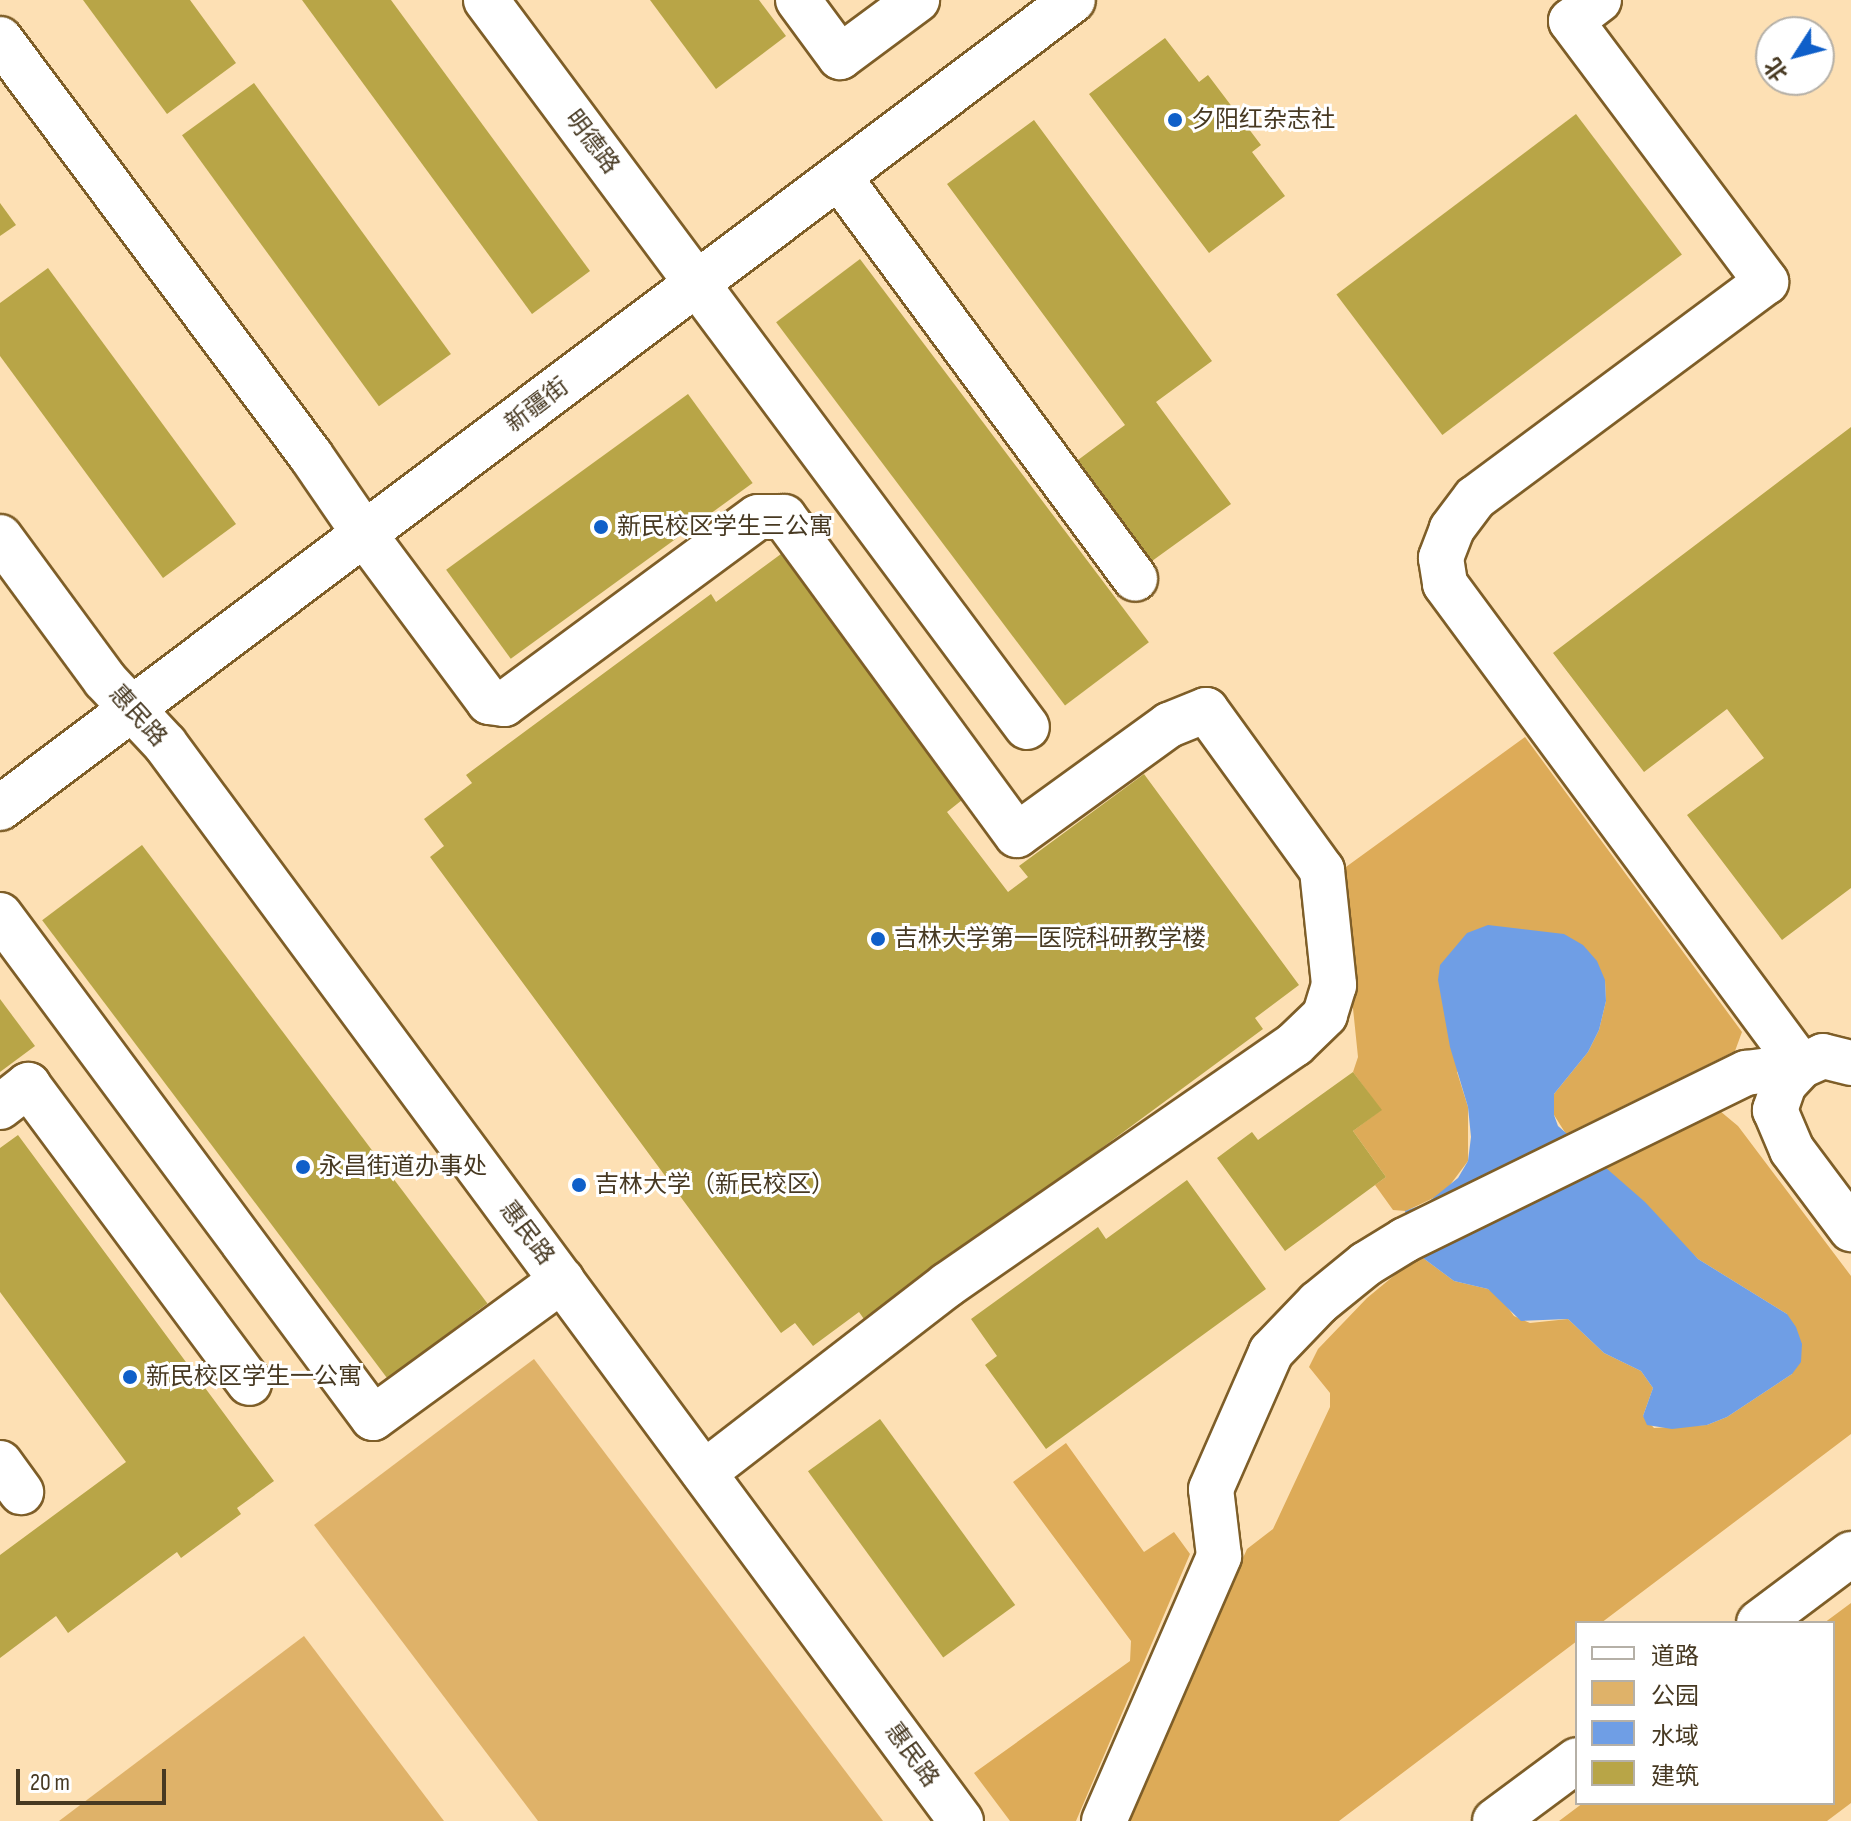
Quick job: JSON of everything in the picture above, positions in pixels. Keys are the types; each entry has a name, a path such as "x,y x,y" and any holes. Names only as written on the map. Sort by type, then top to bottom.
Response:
{"street":[{"name":"明德路","path":"486,0 1027,727"},
{"path":"798,0 840,57 917,0"},
{"name":"新疆街","path":"0,808 1073,0"},
{"path":"1599,0 1571,21 1766,282 1475,498 1452,529 1441,558 1445,584 1801,1066"},
{"path":"0,39 311,456 365,535 489,702 504,704 758,517 784,517 1017,835 1169,725 1206,710 1322,870 1334,985 1325,1015 1305,1034 947,1285 704,1473"},
{"path":"839,177 1135,579"},
{"name":"惠民路","path":"0,537 105,680 165,744 961,1821"},
{"path":"0,915 373,1418 562,1280"},
{"path":"1104,1821 1219,1556 1211,1489 1271,1352 1318,1303 1366,1264 1405,1240 1746,1073 1801,1066 1823,1056 1851,1063"},
{"path":"1801,1066 1784,1084 1775,1110 1792,1150 1851,1229"},
{"path":"0,1107 28,1085 249,1383"},
{"path":"1762,1621 1851,1554"},
{"path":"1495,1821 1575,1761"}],"green space":[{"path":"534,1359 883,1821 538,1821 314,1525"},
{"path":"304,1636 444,1821 59,1821"}],"shaded area":[{"path":"1525,737 1742,1032 1735,1051 1566,1134 1554,1115 1554,1094 1588,1052 1599,1030 1606,1001 1605,980 1457,1072 1468,1107 1468,1161 1444,1193 1406,1211 1393,1210 1375,1185 1386,1177 1353,1131 1381,1110 1353,1072 1358,1057 1339,872"},
{"path":"1714,1106 1738,1126 1851,1276 1851,1434 1604,1621 1575,1621 1575,1643 1339,1821 1126,1821 1247,1549 1273,1529 1330,1407 1330,1393 1309,1367 1318,1349 1367,1298 1419,1255 1454,1281 1488,1289 1500,1297 1514,1316 1530,1323 1568,1319 1604,1353 1641,1371 1653,1388 1643,1416 1654,1428 1707,1425 1727,1417 1792,1374 1787,1314 1698,1259 1596,1161"},
{"path":"1066,1443 1144,1552 1174,1532 1190,1554 1076,1821 1010,1821 974,1773 1130,1661 1131,1641 1013,1482"},
{"path":"1851,1603 1851,1803 1827,1821 1559,1821 1580,1805 1835,1805 1835,1621 1827,1621"}],"water":[{"path":"1488,925 1564,934 1583,945 1597,961 1605,980 1606,1001 1599,1030 1588,1052 1554,1094 1554,1115 1558,1126 1645,1202 1698,1259 1787,1314 1796,1327 1802,1344 1801,1362 1792,1374 1727,1417 1707,1425 1672,1429 1647,1425 1643,1416 1653,1388 1641,1371 1604,1353 1568,1319 1521,1321 1488,1289 1454,1281 1419,1255 1405,1211 1427,1203 1458,1178 1468,1161 1471,1137 1468,1107 1450,1047 1438,980 1440,965 1467,933"}],"building":[{"path":"83,0 190,0 236,63 167,114"},
{"path":"302,0 391,0 590,271 532,314"},
{"path":"650,0 759,0 786,36 716,89"},
{"name":"夕阳红杂志社","path":"1165,38 1199,82 1208,75 1261,145 1252,152 1285,196 1209,253 1089,94"},
{"path":"254,83 451,354 379,406 182,135"},
{"path":"1576,114 1682,255 1442,435 1336,295"},
{"path":"1034,120 1212,361 1156,402 1231,504 1152,561 1078,460 1125,425 947,184"},
{"path":"0,203 16,225 0,236"},
{"path":"860,259 1149,642 1065,706 776,322"},
{"path":"48,268 236,524 163,578 0,356 0,303"},
{"name":"新民校区学生三公寓","path":"688,394 753,483 511,659 446,570"},
{"path":"1851,427 1851,888 1782,940 1687,815 1764,758 1727,709 1644,772 1553,653"},
{"name":"吉林大学第一医院科研教学楼","path":"781,554 962,800 947,812 1008,892 1028,877 1019,866 1144,774 1299,985 1255,1018 1263,1029 866,1322 859,1312 813,1346 795,1323 781,1333 430,857 444,846 424,819 472,783 466,775 711,594 716,602"},
{"name":"永昌街道办事处","path":"142,845 487,1303 388,1379 42,920"},
{"path":"0,999 35,1046 0,1072"},
{"path":"1353,1072 1382,1110 1353,1131 1386,1177 1285,1251 1217,1158 1252,1132 1258,1140"},
{"name":"新民校区学生一公寓","path":"18,1135 274,1481 237,1508 241,1514 181,1558 177,1552 68,1633 56,1616 0,1658 0,1555 126,1462 0,1292 0,1148"},
{"path":"1187,1180 1266,1289 1046,1449 985,1365 997,1356 971,1319 1098,1227 1106,1239"},
{"path":"880,1419 1015,1605 943,1657 808,1471"}],"place":[{"name":"夕阳红杂志社","path":"1175,120"},
{"name":"新民校区学生三公寓","path":"601,527"},
{"name":"吉林大学第一医院科研教学楼","path":"878,939"},
{"name":"永昌街道办事处","path":"303,1167"},
{"name":"吉林大学（新民校区）","path":"579,1185"},
{"name":"新民校区学生一公寓","path":"130,1377"}]}
